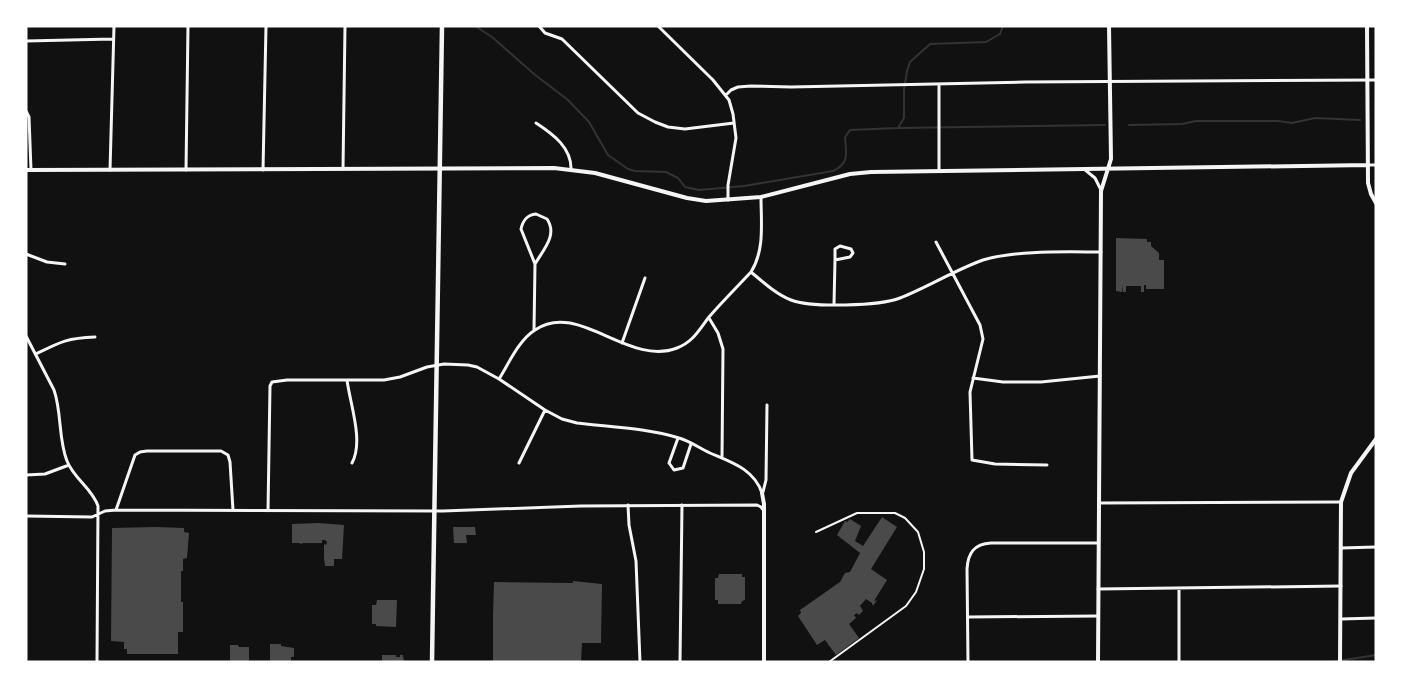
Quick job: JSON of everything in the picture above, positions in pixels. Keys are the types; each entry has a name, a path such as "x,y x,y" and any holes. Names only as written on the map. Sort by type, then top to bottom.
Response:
{"main road":[{"path":"432,662 442,26"}],"street":[{"path":"110,170 114,26"},
{"path":"186,170 188,26"},
{"path":"263,170 266,26"},
{"path":"343,169 345,26"},
{"path":"538,26 542,30 562,39 638,113 655,122 668,127 685,129 734,123"},
{"path":"658,26 726,95 732,109 736,138 728,185 728,200"},
{"path":"1098,662 1101,191 1111,159 1109,26"},
{"path":"1367,26 1368,187 1376,203"},
{"path":"26,41 113,39"},
{"path":"726,95 730,90 742,86 1376,80"},
{"path":"939,84 939,171"},
{"path":"26,111 29,117 29,170 554,168 595,173 697,200 761,197 858,173 1376,165"},
{"path":"536,122 549,132 568,152 571,170"},
{"path":"1084,169 1095,178 1101,191"},
{"path":"499,379 522,343 534,330 548,324 571,323 644,351 669,350 691,340 751,272 757,262 760,250 761,197"},
{"path":"534,330 535,264 520,229 527,217 536,214 547,219 552,231 550,239 535,264"},
{"path":"936,242 954,274 983,335 970,392 972,460 995,464 1046,465"},
{"path":"834,304 835,252 837,247 843,246 852,249 853,253 850,257 835,260"},
{"path":"751,272 790,300 812,305 871,304 890,301 983,260 998,256 1101,252"},
{"path":"26,254 47,262 65,264"},
{"path":"622,343 645,278"},
{"path":"709,318 718,333 723,349 722,457"},
{"path":"26,336 57,399 64,451 69,465 93,494 97,502 99,514 97,660"},
{"path":"36,354 64,340 95,337"},
{"path":"268,511 271,384 275,381 392,379 418,369 437,365 477,366 545,410 570,422 655,433 678,438 722,457 750,473 759,484 764,511 764,662"},
{"path":"973,378 1003,382 1040,382 1100,376"},
{"path":"347,380 357,442 352,463"},
{"path":"762,493 766,480 768,405"},
{"path":"519,463 545,410"},
{"path":"678,438 669,463 672,468 678,470 683,468 691,444"},
{"path":"1340,659 1341,502 1351,473 1376,439"},
{"path":"116,510 135,455 140,452 221,451 228,455 230,462 233,510"},
{"path":"26,475 45,474 69,465"},
{"path":"1099,503 1341,502"},
{"path":"26,516 92,516 105,511 116,510 435,511 682,505 757,505 764,511"},
{"path":"680,662 682,505"},
{"path":"628,506 629,524 636,561 640,662"},
{"path":"968,662 968,562 970,553 977,546 991,543 1098,543"},
{"path":"1341,548 1376,547"},
{"path":"1098,588 1341,586"},
{"path":"1179,588 1179,662"},
{"path":"968,617 1098,616"},
{"path":"1341,619 1376,618"}],"lane":[{"path":"816,532 857,513 895,513 905,518 918,532 924,552 924,569 916,592 906,606 829,662"}],"building":[{"path":"1116,238 1147,239 1147,242 1151,242 1151,246 1159,253 1159,260 1164,260 1164,289 1146,289 1146,285 1144,285 1144,292 1141,292 1141,286 1126,286 1126,292 1123,292 1122,285 1122,292 1116,291"},
{"path":"882,517 897,527 871,569 887,580 873,606 866,599 860,606 863,611 859,615 857,613 854,615 856,618 849,624 859,638 836,655 825,640 817,645 798,616 801,613 800,610 840,582 845,573 850,572 860,553 837,535 845,521 847,522 850,519 861,526 855,541 863,546"},
{"path":"292,524 344,525 342,559 334,559 334,566 325,566 324,544 326,545 327,542 325,540 322,540 322,543 292,543"},
{"path":"453,527 475,527 476,535 466,535 467,543 454,543"},
{"path":"112,528 184,528 184,532 189,533 187,558 183,559 183,571 181,571 183,632 178,632 178,654 127,654 127,649 124,649 124,642 111,641"},
{"path":"719,574 742,574 742,577 745,577 745,600 741,604 718,604 718,600 715,600 715,578 718,578"},
{"path":"573,581 602,584 601,643 582,643 581,662 493,662 494,582 573,583"},
{"path":"377,600 397,600 396,627 372,624 372,605 376,605"},
{"path":"270,644 281,644 281,646 294,648 294,657 291,657 291,662 270,662"},
{"path":"230,645 249,647 249,662 230,662"},
{"path":"382,655 396,655 396,657 400,657 400,655 403,655 404,662 382,662"}],"waterway":[{"path":"475,26 492,37 534,74 568,100 589,122 608,155 628,169 666,172 678,178 685,187 699,190 744,186 833,171 845,161 845,137 850,130 898,128 904,118 904,90 910,62 930,44 986,42 1000,34 1003,26"},
{"path":"1129,125 1182,124 1196,121 1278,121 1292,123 1315,118 1360,120"},
{"path":"898,128 1105,125"},
{"path":"1331,662 1376,655"}]}
